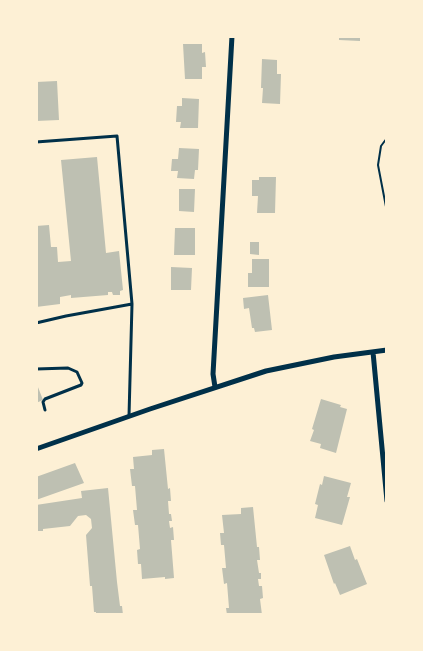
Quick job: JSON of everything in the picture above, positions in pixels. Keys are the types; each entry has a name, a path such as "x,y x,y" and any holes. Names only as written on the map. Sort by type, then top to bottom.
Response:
{"street":[{"path":"215,388 213,374 232,36"},
{"path":"36,449 266,371 301,362 387,350"},
{"path":"373,352 387,501"}],"lane":[{"path":"36,142 117,136 132,304 129,416"},
{"path":"36,323 132,304"},
{"path":"36,369 68,368 77,372 82,383 82,385 45,399 43,402 45,410"}],"path":[{"path":"387,138 381,146 378,165 387,212"}],"building":[{"path":"339,36 360,36 360,41 339,40"},
{"path":"183,44 202,44 202,53 205,52 206,67 202,67 202,79 185,79"},
{"path":"262,59 277,60 277,74 281,74 280,104 262,103"},
{"path":"57,81 59,120 36,121 36,82"},
{"path":"182,98 199,99 198,128 180,128 181,122 176,122 177,106 182,106"},
{"path":"179,148 199,149 198,170 195,170 194,179 177,178 178,171 171,171 172,159 178,159"},
{"path":"97,157 106,253 119,251 123,290 120,291 120,295 113,295 112,292 108,292 108,295 71,298 71,295 60,297 60,304 36,307 36,226 49,225 51,247 57,247 58,262 71,261 61,160"},
{"path":"259,177 276,177 275,213 257,213 258,196 252,196 252,180 259,180"},
{"path":"179,189 195,189 194,212 179,211"},
{"path":"175,228 195,228 195,255 174,255"},
{"path":"250,242 259,242 259,255 250,254"},
{"path":"252,259 269,259 269,287 248,287 248,273 252,273"},
{"path":"171,267 192,268 191,290 171,290"},
{"path":"268,295 272,330 255,332 254,328 252,328 249,308 244,309 243,298"},
{"path":"36,382 43,400 36,403"},
{"path":"321,399 341,405 340,407 347,409 336,453 320,448 321,444 310,441"},
{"path":"164,449 168,489 170,488 171,501 168,501 169,514 171,514 172,521 169,521 170,528 173,527 174,540 171,540 174,578 142,579 141,564 138,564 137,550 140,549 138,525 135,525 133,510 137,510 135,486 132,486 130,469 134,469 133,457 152,455 152,450"},
{"path":"75,463 84,483 36,500 36,477"},
{"path":"324,476 351,483 347,497 350,497 342,525 315,518 318,505 315,504"},
{"path":"108,488 117,582 123,615 96,615 96,612 94,612 86,535 92,528 91,519 86,515 78,516 70,526 36,531 36,505 82,498 81,491"},
{"path":"253,507 257,547 259,547 260,560 257,560 259,573 261,573 261,579 258,579 259,586 262,586 263,598 260,599 262,615 227,615 226,608 229,608 227,583 224,584 222,568 226,568 224,545 221,545 220,533 224,533 222,515 241,514 241,508"},
{"path":"350,546 367,584 340,595 324,555"}]}
